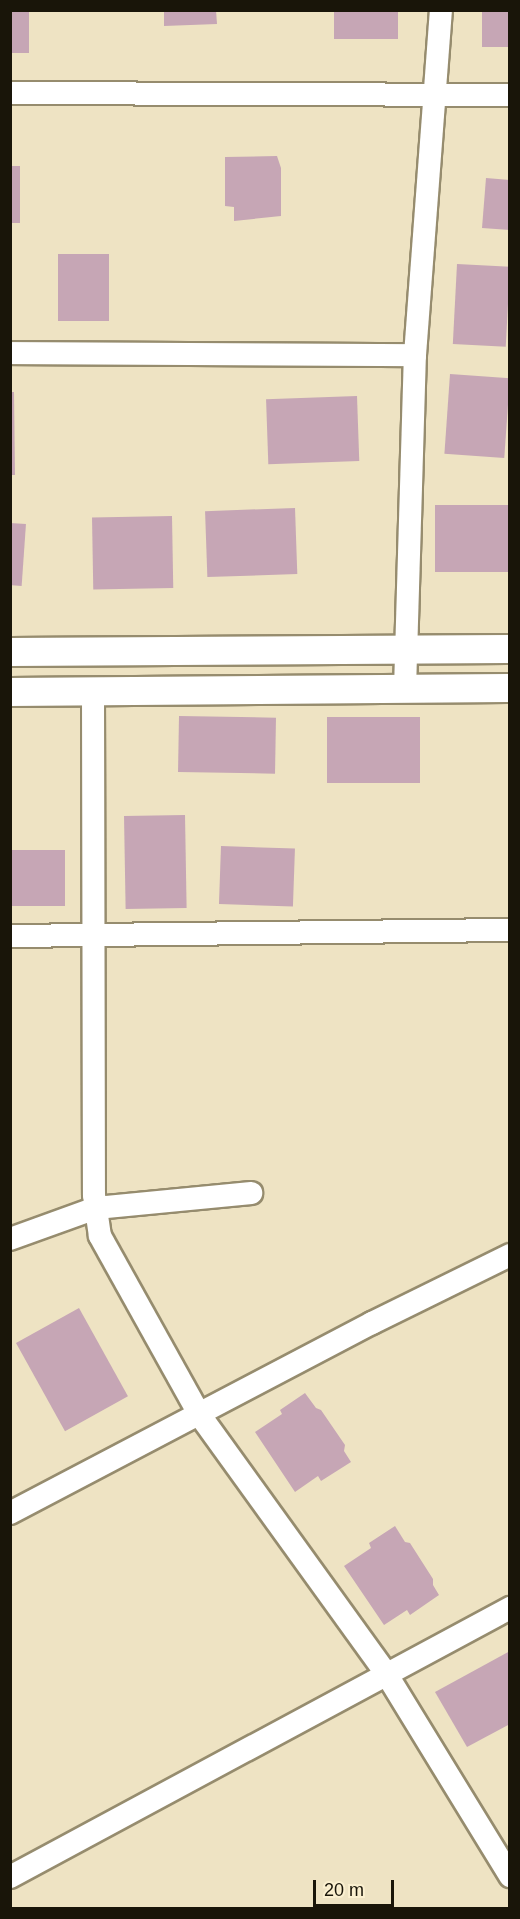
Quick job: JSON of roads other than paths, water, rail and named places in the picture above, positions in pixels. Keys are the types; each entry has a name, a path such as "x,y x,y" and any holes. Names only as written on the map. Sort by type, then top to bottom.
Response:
{"street":[{"path":"405,689 415,355 441,10"},
{"path":"10,93 510,94"},
{"path":"10,353 415,355"},
{"path":"10,652 510,649"},
{"path":"10,692 510,688"},
{"path":"93,691 92,936 96,1208 100,1236 199,1413 387,1675 510,1876"},
{"path":"10,936 510,930"},
{"path":"10,1239 96,1208 251,1193"},
{"path":"10,1512 372,1323 510,1256"},
{"path":"10,1877 510,1608"}]}
